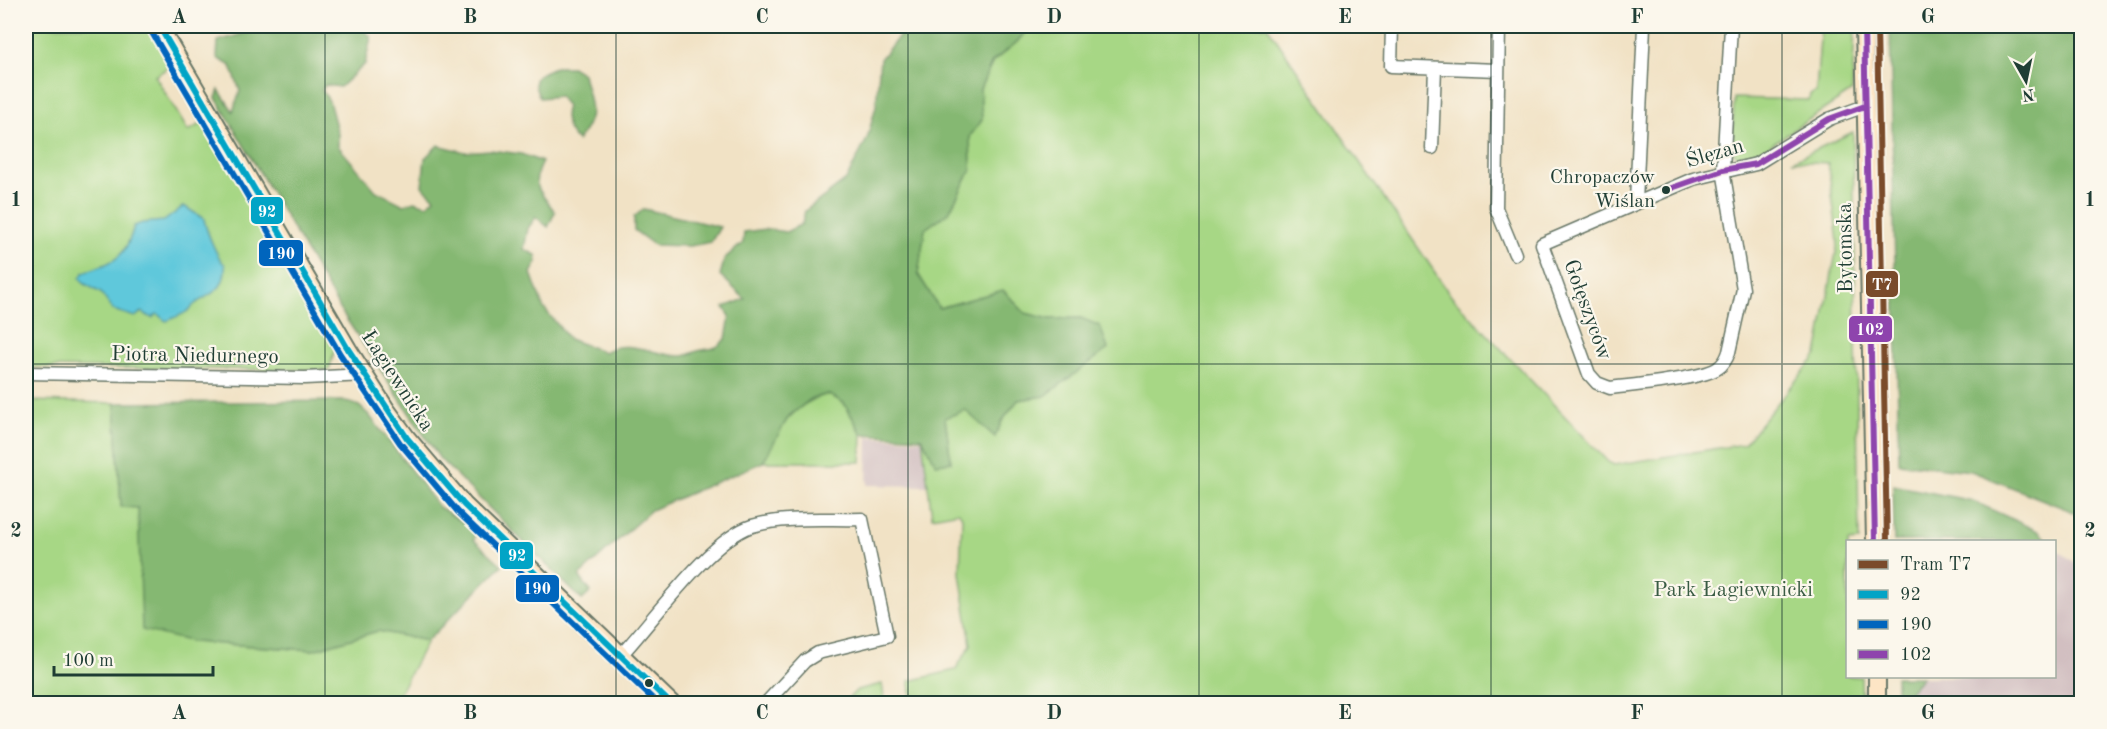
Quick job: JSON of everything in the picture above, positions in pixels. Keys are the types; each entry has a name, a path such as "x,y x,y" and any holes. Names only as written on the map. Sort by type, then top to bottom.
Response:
{"street":[{"name":"Łagiewnicka","path":"159,26 365,375 407,438 464,505 672,704"},
{"path":"1392,26 1391,66 1498,70"},
{"path":"1499,26 1496,208 1515,254"},
{"path":"1636,202 1644,26"},
{"name":"Gołęszyców","path":"1542,244 1589,374 1597,383 1610,388 1702,375 1711,372 1725,361 1743,289 1723,170 1731,26"},
{"name":"Bytomska","path":"1864,26 1875,540"},
{"path":"1432,148 1435,68"},
{"name":"Ślęzan","path":"1542,244 1693,179 1723,170 1756,164 1829,119 1865,106"},
{"name":"Piotra Niedurnego","path":"26,373 314,378 365,375"},
{"path":"621,655 705,558 727,539 748,527 787,520 862,519 887,636 818,653 805,662 765,704"},
{"path":"1877,678 1877,704"}],"shaded area":[{"path":"868,437 922,440 928,486 867,485"},
{"path":"2056,549 2081,567 2081,703 1910,703 1910,691 1921,678 2056,678"}],"green space":[{"path":"26,26 149,26 172,65 155,76 188,131 206,121 335,349 329,370 26,367"},
{"path":"269,26 359,26 371,37 365,64 340,87 325,85 322,90 329,101 338,134 338,146 376,191 404,205 414,201 427,205 435,198 422,186 425,158 438,145 465,152 490,150 521,154 542,162 538,170 538,188 555,212 548,227 536,217 528,228 524,249 536,255 537,262 531,273 543,307 569,339 604,352 623,346 683,356 715,348 726,339 730,316 724,307 745,299 720,275 725,258 743,243 744,232 766,229 786,232 802,224 805,211 846,180 867,139 876,106 880,59 908,26 1024,26 1025,32 1017,42 992,62 980,89 982,120 970,136 971,170 949,212 925,229 918,274 939,308 1003,290 1025,313 1050,319 1081,318 1100,326 1108,349 1045,396 1018,400 1002,421 995,437 965,410 945,418 951,462 936,464 922,438 862,434 844,403 828,394 811,399 789,416 763,462 651,510 579,576 591,592 582,600 440,459 343,314 216,98 219,90 233,111 240,91 231,66 217,58 218,41"},
{"name":"Park Łagiewnicki","path":"1024,26 1267,26 1451,296 1608,462 1614,465 1744,444 1817,355 1838,242 1828,163 1792,161 1853,132 1859,540 1846,540 1846,678 1861,678 1862,703 888,704 912,696 909,681 955,670 971,645 960,573 962,517 959,512 932,517 922,438 936,463 951,462 945,418 965,410 995,436 1002,421 1018,400 1045,396 1081,318 1050,319 1025,313 1003,290 939,308 918,274 925,229 949,212 971,170 970,136 982,120 980,89 993,62 1017,42 1025,32"},
{"path":"1821,26 1855,26 1852,91 1763,150 1738,157 1732,150 1734,98 1809,100 1810,94 1816,92"},
{"path":"1890,26 2081,26 2081,515 1971,471 1899,463"},
{"path":"555,67 572,67 583,74 591,109 588,123 577,141 566,125 567,106 559,96 540,98 535,86 539,75"},
{"path":"644,209 720,227 711,242 690,246 654,245 634,230 634,217"},
{"path":"828,394 844,403 862,434 861,462 763,462 787,420 804,405"},
{"path":"26,401 115,403 121,506 138,507 193,642 313,650 378,631 427,641 394,703 26,704"},
{"path":"346,401 359,406 369,415 439,507 476,531 474,540 502,565 427,641 378,631 313,650 193,642 142,630 138,508 121,507 115,403"},
{"path":"1893,485 1973,501 2038,531 2047,540 1894,540"},
{"path":"1896,678 1921,678 1910,691 1910,703 1896,703"},
{"path":"882,684 885,703 844,703 857,690"}],"water":[{"path":"184,206 204,219 212,244 225,265 225,274 217,290 188,311 166,321 157,314 152,318 142,312 135,317 113,310 101,293 85,284 80,278 84,272 117,258 127,246 134,226 164,221"}],"tram line":[{"name":"T7","path":"1877,26 1887,540"}],"transit line":[{"name":"92","path":"159,26 348,349 407,438 464,505 671,704"},
{"name":"102","path":"1864,26 1875,540"},
{"name":"190","path":"151,31 340,354 400,443 458,512 658,704"},
{"name":"102","path":"1666,190 1723,170 1756,164 1829,119 1865,106"}],"place":[{"name":"Chropaczów Wiślan","path":"1666,190"}]}
